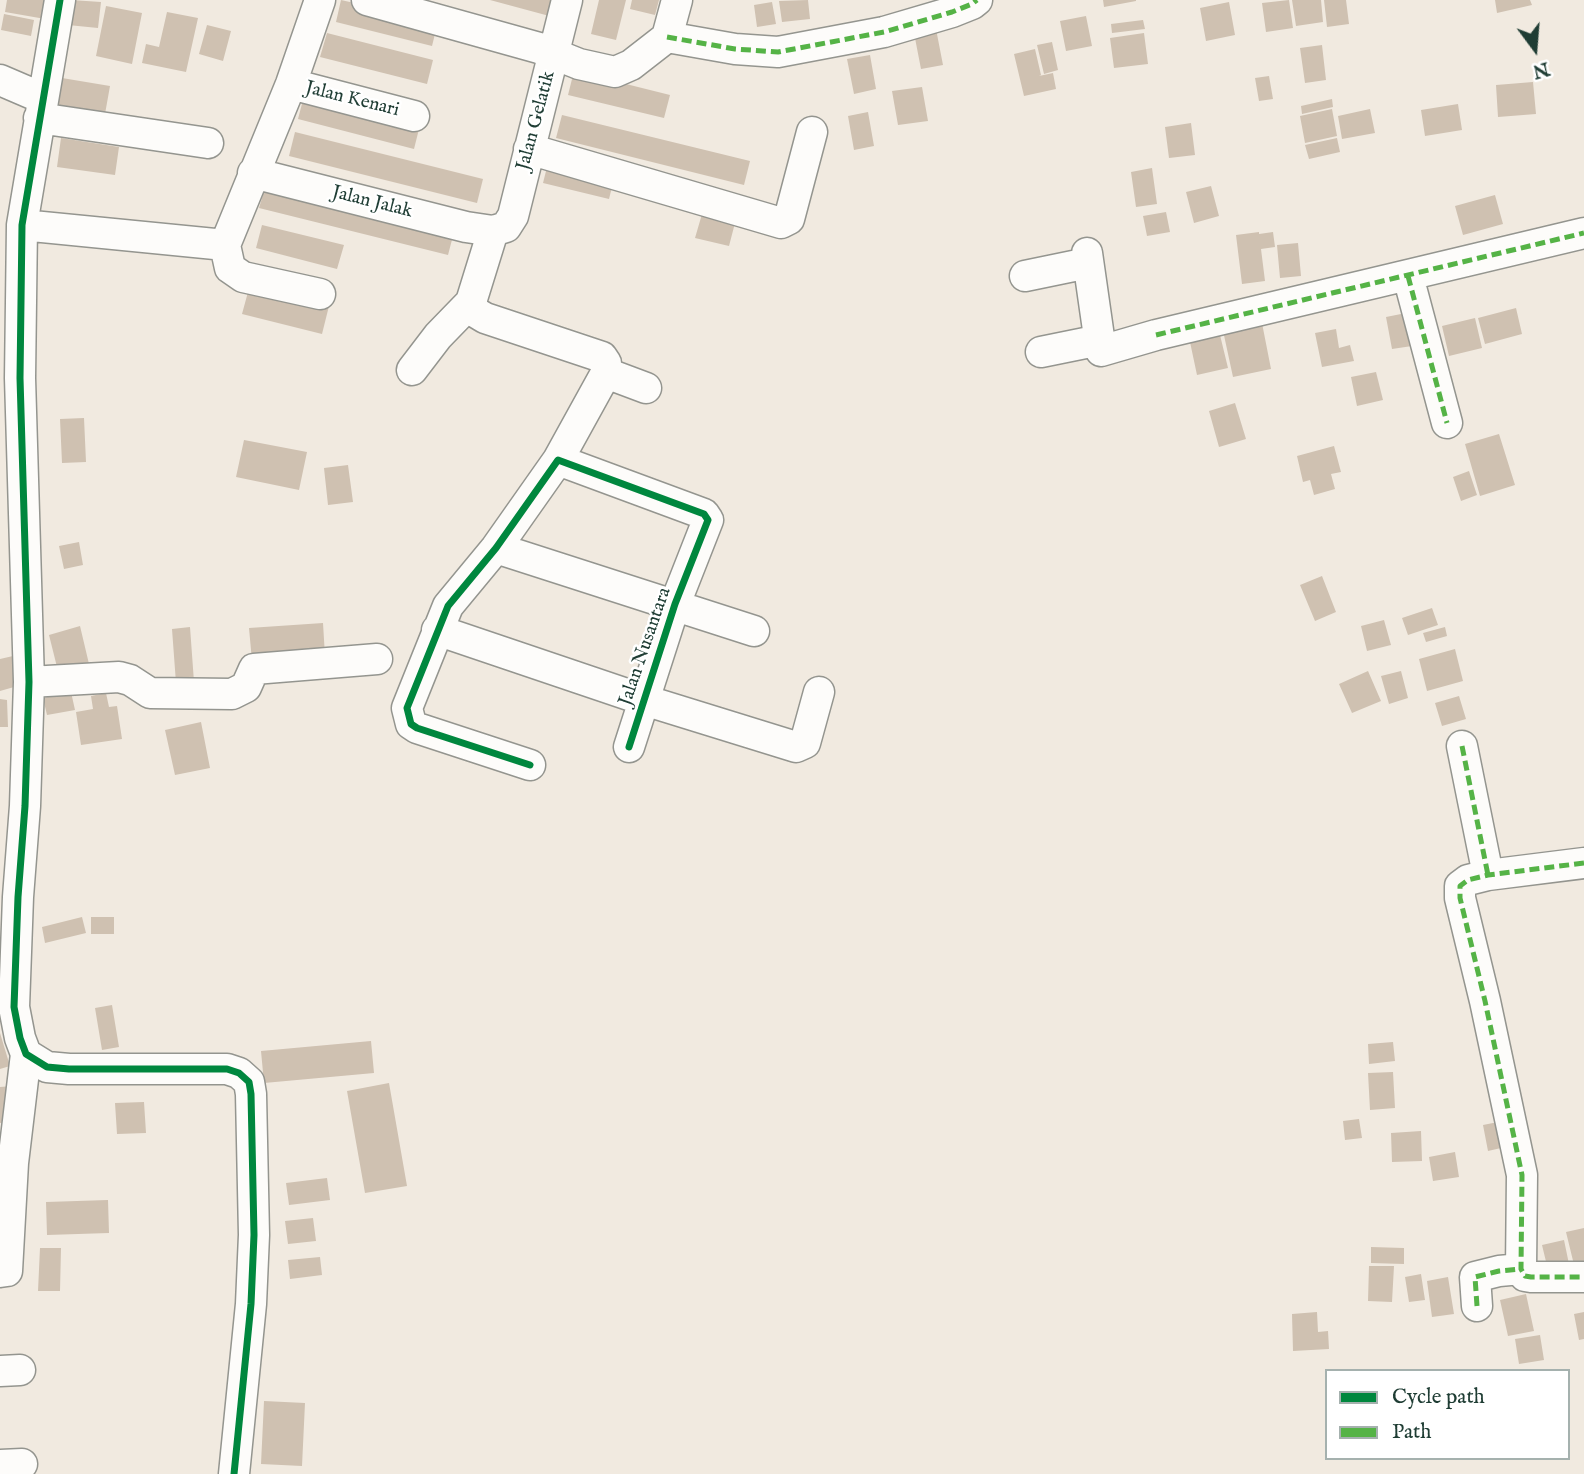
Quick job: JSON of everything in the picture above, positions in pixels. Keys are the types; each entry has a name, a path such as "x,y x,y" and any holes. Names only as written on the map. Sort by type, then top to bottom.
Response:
{"street":[{"path":"0,1272 7,1271 13,1163 26,1054 20,1038 15,1007 29,682 10,378 22,225 60,0"},
{"path":"320,0 290,84 225,245 230,268 243,277 320,294"},
{"path":"367,0 539,48 579,64 615,72 622,71 667,37 677,0"},
{"name":"Jalan Gelatik","path":"493,231 510,223 567,0"},
{"path":"667,37 758,51 796,50 884,32 952,12 977,0"},
{"path":"0,80 41,108 208,143"},
{"name":"Jalan Kenari","path":"290,84 414,116"},
{"path":"529,149 784,223 789,219 813,132"},
{"name":"Jalan Jalak","path":"253,173 466,227 493,231"},
{"path":"22,225 225,245"},
{"path":"412,370 438,336 471,302 493,231"},
{"path":"1025,276 1087,258 1101,351 1156,335 1584,233"},
{"path":"1408,276 1447,423"},
{"path":"471,302 475,312 485,318 602,357 606,363 606,373 558,460 496,548 448,606 407,708 411,724 530,765"},
{"path":"1041,352 1100,340"},
{"path":"606,373 646,388"},
{"name":"Jalan Nusantara","path":"558,460 704,514 708,519 675,604 629,747"},
{"path":"496,548 754,631"},
{"path":"436,631 796,747 805,743 819,692"},
{"path":"29,682 119,677 130,680 150,693 232,694 241,692 246,687 254,669 377,659"},
{"path":"1462,746 1488,875"},
{"path":"1584,863 1488,875 1468,880 1460,886 1460,898 1485,1000 1522,1175 1521,1269 1525,1276 1531,1277 1584,1277"},
{"path":"26,1054 38,1063 57,1069 227,1069 239,1073 249,1082 254,1235 251,1304 234,1474"},
{"path":"1477,1306 1475,1277 1521,1269"}],"building":[{"path":"7,0 55,0 51,20 5,12"},
{"path":"71,0 101,2 98,28 68,25"},
{"path":"341,0 438,22 432,46 336,22"},
{"path":"490,0 558,0 553,17"},
{"path":"599,0 626,0 616,40 591,34"},
{"path":"632,0 659,0 655,15 630,9"},
{"path":"808,0 810,19 782,22 779,1"},
{"path":"1103,0 1136,0 1136,1 1104,7"},
{"path":"1289,0 1293,28 1266,32 1262,3"},
{"path":"1292,0 1321,0 1323,22 1296,26"},
{"path":"1324,0 1346,0 1349,24 1327,27"},
{"path":"1495,0 1530,0 1532,5 1497,13"},
{"path":"772,2 776,24 757,27 754,5"},
{"path":"1229,2 1235,35 1206,41 1200,8"},
{"path":"106,6 142,13 132,64 96,56"},
{"path":"167,12 198,18 186,72 142,63 146,44 159,47"},
{"path":"4,14 34,20 31,36 1,30"},
{"path":"1086,16 1092,46 1066,51 1060,21"},
{"path":"1143,20 1145,29 1112,33 1111,24"},
{"path":"207,25 231,31 223,61 199,54"},
{"path":"936,29 943,65 921,69 914,33"},
{"path":"327,33 433,60 427,84 320,57"},
{"path":"1144,33 1148,64 1114,68 1110,38"},
{"path":"1052,42 1058,70 1044,74 1037,45"},
{"path":"1322,45 1326,80 1305,83 1300,48"},
{"path":"1035,49 1041,75 1039,76 1053,73 1056,89 1024,96 1014,54"},
{"path":"870,55 876,89 854,94 847,59"},
{"path":"574,71 670,95 664,118 568,95"},
{"path":"1269,76 1273,99 1259,101 1255,78"},
{"path":"62,78 110,86 105,114 58,107"},
{"path":"1533,82 1536,114 1498,117 1496,85"},
{"path":"922,87 928,121 898,125 892,91"},
{"path":"304,96 420,125 414,149 298,119"},
{"path":"1332,99 1333,107 1302,114 1301,106"},
{"path":"1458,104 1462,130 1425,136 1421,110"},
{"path":"1332,109 1337,136 1305,143 1300,116"},
{"path":"1370,109 1375,133 1342,139 1338,116"},
{"path":"868,112 874,146 854,150 848,116"},
{"path":"562,115 750,161 744,185 556,138"},
{"path":"1191,123 1195,155 1169,158 1165,127"},
{"path":"295,132 483,179 477,203 289,156"},
{"path":"61,138 119,147 115,175 57,167"},
{"path":"1337,138 1340,152 1309,159 1305,145"},
{"path":"549,159 615,175 609,199 543,183"},
{"path":"1152,168 1157,204 1136,207 1131,172"},
{"path":"266,185 454,232 448,255 259,208"},
{"path":"1211,186 1219,216 1194,223 1186,192"},
{"path":"1495,195 1503,224 1463,235 1455,206"},
{"path":"1166,212 1170,232 1147,236 1143,216"},
{"path":"702,214 735,223 729,246 695,238"},
{"path":"262,225 344,245 337,269 256,248"},
{"path":"1273,232 1275,247 1261,249 1265,281 1242,284 1236,235"},
{"path":"1298,243 1301,276 1280,278 1277,245"},
{"path":"251,281 330,302 322,334 242,314"},
{"path":"1516,308 1522,334 1485,344 1478,318"},
{"path":"1406,313 1412,346 1392,349 1386,317"},
{"path":"1261,318 1271,369 1233,377 1222,326"},
{"path":"1475,318 1482,348 1449,356 1442,326"},
{"path":"1336,329 1339,348 1350,345 1354,361 1322,367 1315,333"},
{"path":"1220,335 1228,368 1197,375 1190,342"},
{"path":"1376,372 1383,400 1357,406 1351,377"},
{"path":"1235,403 1246,439 1219,447 1209,411"},
{"path":"84,418 86,462 62,463 60,419"},
{"path":"1499,434 1515,485 1480,496 1465,444"},
{"path":"244,440 307,452 299,490 236,477"},
{"path":"1334,446 1341,472 1331,474 1335,489 1314,495 1310,480 1303,482 1297,456"},
{"path":"348,465 353,502 328,505 324,468"},
{"path":"1469,471 1477,495 1461,501 1453,477"},
{"path":"79,542 83,565 64,569 59,546"},
{"path":"1322,576 1336,612 1315,621 1300,585"},
{"path":"1432,608 1438,625 1408,635 1402,618"},
{"path":"1384,620 1391,645 1367,651 1361,626"},
{"path":"323,623 325,656 252,661 249,628"},
{"path":"80,626 89,664 58,671 49,635"},
{"path":"190,627 194,682 176,683 172,629"},
{"path":"1445,627 1447,636 1426,642 1423,633"},
{"path":"1455,649 1463,681 1427,691 1419,659"},
{"path":"13,656 21,685 0,691 0,659"},
{"path":"1368,671 1381,701 1352,713 1339,684"},
{"path":"1401,671 1408,698 1389,704 1381,676"},
{"path":"71,692 75,710 47,715 43,698"},
{"path":"106,693 109,707 117,706 122,739 81,745 76,712 93,709 91,696"},
{"path":"1459,696 1466,719 1442,726 1435,703"},
{"path":"0,699 7,700 8,727 0,727"},
{"path":"201,722 210,768 175,775 165,730"},
{"path":"82,917 86,933 45,943 42,927"},
{"path":"91,917 114,917 114,934 91,934"},
{"path":"112,1005 119,1047 102,1050 95,1008"},
{"path":"0,1033 10,1066 0,1069"},
{"path":"371,1041 374,1073 264,1083 261,1051"},
{"path":"1393,1042 1395,1061 1369,1064 1368,1044"},
{"path":"1393,1072 1395,1108 1370,1110 1368,1073"},
{"path":"389,1083 407,1186 365,1193 347,1091"},
{"path":"13,1086 17,1121 0,1123 0,1087"},
{"path":"144,1102 146,1133 117,1134 115,1103"},
{"path":"1359,1119 1362,1138 1345,1140 1343,1121"},
{"path":"1508,1120 1514,1145 1488,1151 1483,1125"},
{"path":"1421,1131 1422,1161 1392,1162 1391,1133"},
{"path":"1455,1152 1459,1177 1433,1181 1429,1157"},
{"path":"327,1178 330,1200 289,1205 286,1183"},
{"path":"108,1200 109,1233 47,1235 46,1202"},
{"path":"313,1218 316,1241 288,1244 285,1221"},
{"path":"1584,1228 1584,1271 1576,1273 1566,1232"},
{"path":"1564,1240 1570,1269 1549,1274 1542,1245"},
{"path":"1371,1247 1404,1248 1404,1264 1371,1263"},
{"path":"40,1248 61,1248 60,1291 38,1291"},
{"path":"320,1257 322,1275 290,1279 288,1260"},
{"path":"1369,1266 1394,1266 1392,1302 1368,1301"},
{"path":"1421,1274 1425,1300 1409,1302 1405,1277"},
{"path":"1448,1277 1454,1314 1432,1317 1427,1281"},
{"path":"1526,1294 1534,1331 1508,1336 1500,1300"},
{"path":"1317,1312 1318,1332 1328,1331 1329,1349 1293,1351 1292,1314"},
{"path":"1584,1312 1584,1339 1579,1340 1574,1314"},
{"path":"1540,1335 1544,1360 1519,1364 1515,1339"},
{"path":"264,1401 305,1403 302,1466 261,1464"}],"marked path":[{"path":"667,37 735,49 778,52 884,32 952,12 977,0"},
{"path":"1156,335 1584,233"},
{"path":"1408,276 1447,423"},
{"path":"1462,746 1488,875"},
{"path":"1584,863 1488,875 1468,880 1460,886 1460,898 1522,1175 1521,1269 1525,1276 1531,1277 1584,1277"},
{"path":"1477,1306 1475,1277 1521,1269"}],"cycle path":[{"path":"60,0 22,225 20,378 29,682 14,1007 26,1054 47,1067 227,1069 239,1073 249,1082 254,1235 251,1304 234,1474"},
{"path":"530,765 417,728 411,724 407,708 448,606 496,548 558,460 704,514 708,520 675,604 629,747"}]}
